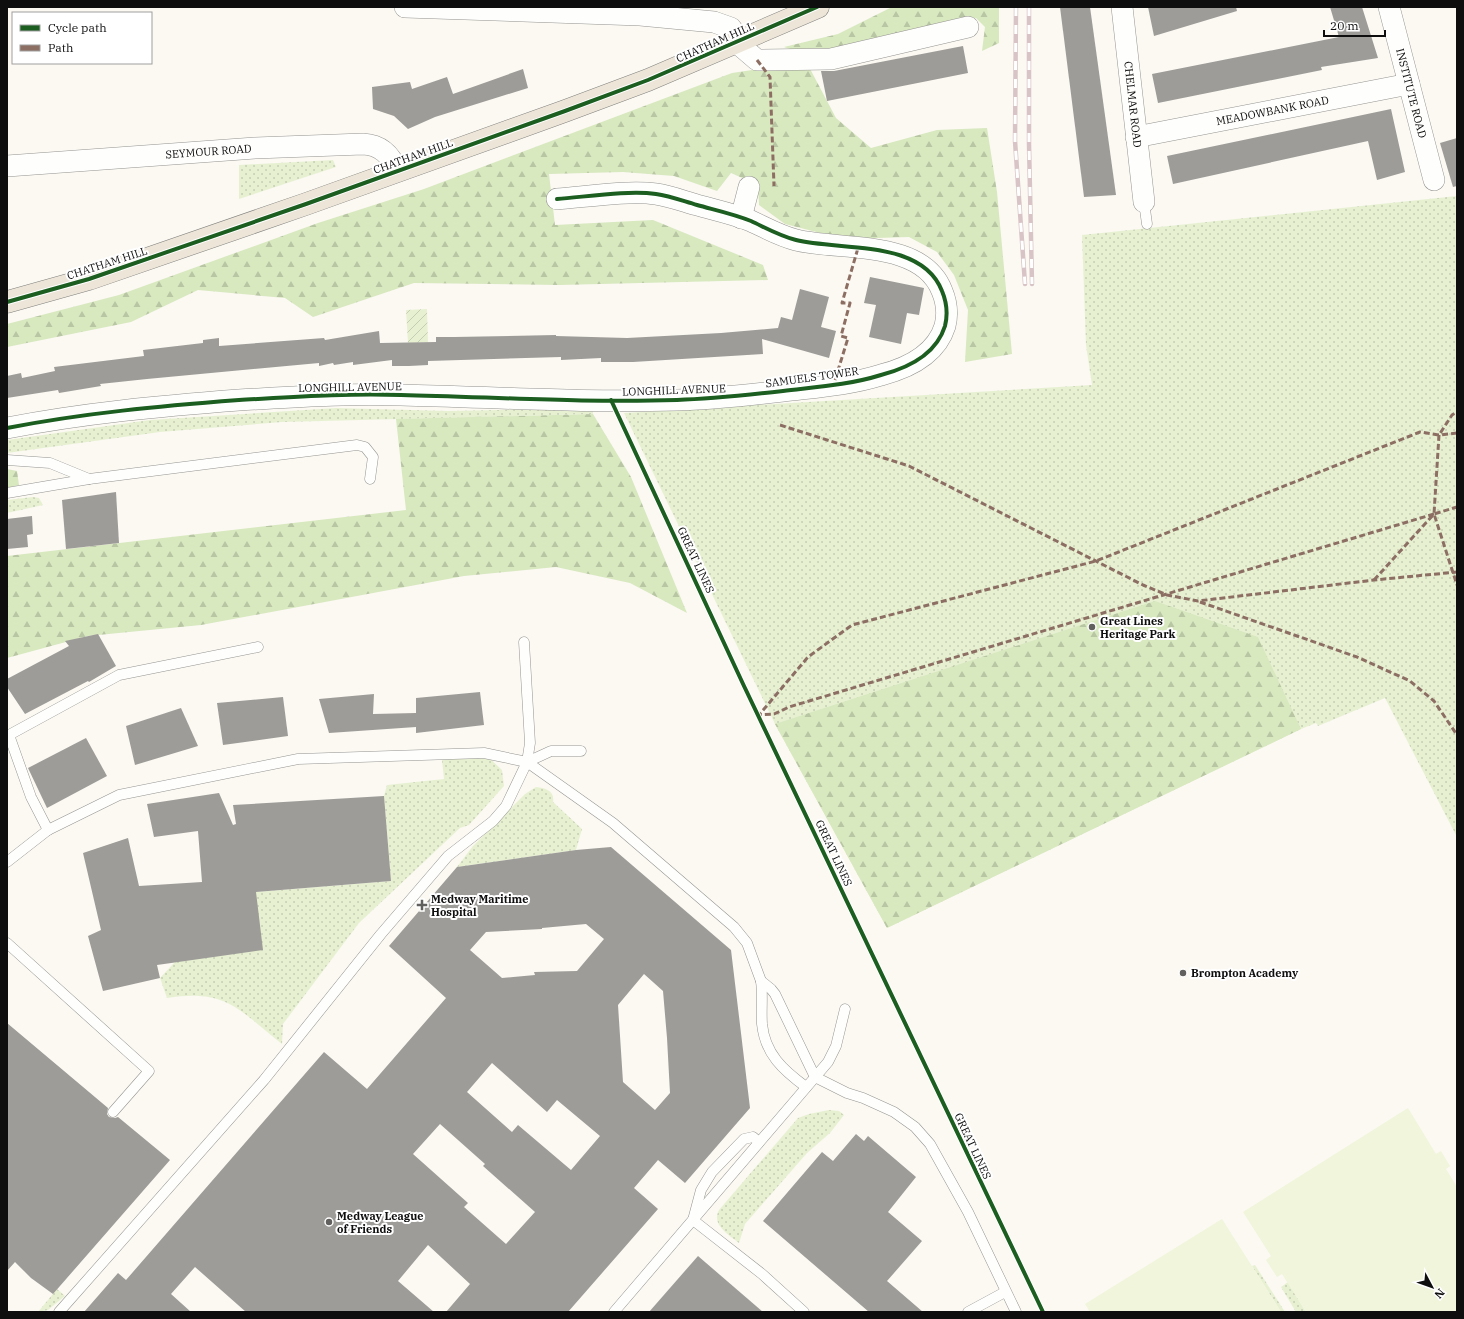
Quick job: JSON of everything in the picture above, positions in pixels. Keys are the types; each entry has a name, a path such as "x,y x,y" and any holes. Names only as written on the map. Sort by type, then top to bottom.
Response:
{"main road":[{"name":"CHATHAM HILL","path":"7,302 88,279 397,171 648,80 817,7"}],"street":[{"path":"405,7 640,15 714,22 732,29 738,41 757,60 831,59 968,27"},
{"name":"CHELMAR ROAD","path":"1122,7 1144,202"},
{"name":"INSTITUTE ROAD","path":"1389,7 1434,180"},
{"name":"MEADOWBANK ROAD","path":"1136,137 1409,84"},
{"name":"SEYMOUR ROAD","path":"7,166 256,148 363,144 374,145 384,151 392,160 397,171"},
{"path":"741,218 748,187"},
{"name":"SAMUELS TOWER","path":"557,199 653,194 741,218 774,233 795,240 819,245 884,252 912,259 935,278 942,290 947,308 944,328 938,340 921,359 904,368 882,375 839,384 743,396"},
{"name":"LONGHILL AVENUE","path":"7,428 63,417 174,405 289,397 395,394 621,400 679,400 743,396"}],"lane":[{"path":"1144,202 1147,224"},
{"path":"7,493 90,479 357,445 365,447 373,457 370,479"},
{"path":"7,460 50,463 90,479"},
{"path":"59,1312 264,1080 381,934 448,856 493,821 506,806 527,762 530,743 524,642"},
{"path":"48,830 31,797 8,735 118,675 258,647"},
{"path":"527,762 551,751 581,751"},
{"path":"7,862 48,830 118,795 298,759 484,753 527,762 613,823 730,924 747,943 762,981 762,1025 770,1055 791,1076 806,1087"},
{"path":"7,943 149,1071 113,1112"},
{"path":"762,981 774,994 815,1077 847,1093 889,1109 910,1123 923,1135 937,1154 953,1183 1016,1312"},
{"path":"614,1312 832,1056 845,1009"},
{"path":"693,1220 702,1190 712,1172 744,1139 753,1137 759,1142"},
{"path":"693,1220 762,1274 804,1312"},
{"path":"968,1312 1006,1292"}],"green space":[{"path":"892,7 999,7 999,43 982,51 985,27 976,18 805,54 784,47 838,34"},
{"path":"808,65 836,118 871,148 937,130 987,128 997,192 1012,354 965,362 968,310 954,275 937,252 909,237 844,239 785,224 759,205 758,185 731,173 717,191 674,176 623,172 549,174 555,225 653,220 763,265 768,280 559,285 414,283 313,317 285,298 198,290 131,322 7,347 7,324 119,295 318,223 424,189 732,73 765,68"},
{"path":"333,160 336,167 239,199 239,165"},
{"name":"Great Lines Heritage Park","path":"1457,196 1457,837 1385,698 1318,726 1316,723 1301,729 887,928 775,724 624,413 1092,385 1086,345 1082,235"},
{"path":"427,309 428,342 408,343 406,310"},
{"path":"336,408 448,411 593,408 593,414 282,422 160,432 7,453 7,440 150,420"},
{"path":"593,414 631,477 687,613 630,583 556,567 464,576 201,625 88,636 7,658 7,556 406,510 396,419"},
{"path":"7,469 17,471 19,485 7,488"},
{"path":"33,497 39,498 43,505 7,513 7,500"},
{"path":"1155,601 1258,637 1301,729 887,928 775,724"},
{"path":"484,753 502,770 504,786 469,825 460,828 359,923 283,1024 282,1044 242,1012 230,1004 218,999 204,996 167,998 160,978 174,963 256,892 391,881 384,796 387,785 444,779 442,760"},
{"path":"536,787 549,791 553,795 553,802 582,829 576,850 457,867 473,846 525,794"},
{"path":"1408,1108 1436,1154 1441,1151 1450,1166 1446,1169 1457,1187 1457,1312 1306,1312 1282,1274 1277,1277 1266,1260 1271,1256 1243,1212"},
{"path":"829,1110 839,1111 844,1115 830,1133 807,1153 745,1224 739,1243 726,1233 719,1225 717,1215 719,1210 798,1118"},
{"path":"1222,1219 1281,1312 1090,1312 1085,1304"},
{"path":"1255,1265 1285,1312 1281,1312 1252,1266"},
{"path":"1288,1282 1306,1312 1296,1312 1281,1287"},
{"path":"57,1289 65,1296 48,1310 38,1312"}],"building":[{"path":"1060,7 1090,7 1116,195 1084,197"},
{"path":"1148,7 1236,7 1237,11 1154,36"},
{"path":"1330,7 1362,7 1378,58 1321,67 1322,70 1158,103 1152,74 1339,37"},
{"path":"963,46 968,73 827,101 821,71 834,71"},
{"path":"523,69 528,88 435,117 408,129 394,116 373,109 372,87 410,82 412,89 447,77 453,94"},
{"path":"1391,109 1405,172 1377,180 1368,141 1173,184 1167,156"},
{"path":"1457,138 1457,186 1453,187 1440,143"},
{"path":"870,277 924,288 919,315 907,313 901,344 869,337 876,305 864,303"},
{"path":"800,289 829,297 821,327 836,331 829,358 762,339 763,354 633,362 601,362 601,358 561,360 561,357 428,361 428,365 409,366 392,366 392,360 353,365 353,362 334,365 333,363 319,366 319,363 100,384 101,386 59,393 58,390 7,398 7,376 21,373 22,378 55,371 54,367 144,356 143,350 203,343 203,340 219,338 219,346 324,338 325,340 379,331 380,343 436,342 436,337 556,335 627,338 721,333 778,328 781,317 792,320"},
{"path":"116,492 119,543 66,549 62,500"},
{"path":"32,516 33,534 27,535 28,547 7,549 7,519"},
{"path":"98,634 116,666 89,682 88,681 25,714 7,687 7,679 69,646 65,641"},
{"path":"480,692 484,725 416,733 416,727 329,733 319,699 374,694 373,714 416,713 416,698"},
{"path":"283,697 288,736 223,745 217,703"},
{"path":"181,708 198,746 135,765 126,726"},
{"path":"86,738 107,776 47,808 28,768"},
{"path":"219,793 233,825 236,824 233,805 384,796 391,881 256,892 263,950 157,965 160,978 103,991 88,936 101,930 83,853 128,838 139,886 202,882 198,831 154,837 147,804"},
{"path":"611,847 731,950 750,1108 685,1183 658,1160 634,1188 658,1209 568,1312 446,1312 470,1284 428,1245 398,1281 434,1312 246,1312 195,1267 171,1294 191,1312 84,1312 118,1273 126,1280 324,1052 367,1089 446,998 389,946 457,867 576,850","holes":["586,924 604,939 577,971 534,972 535,975 502,978 470,950 486,932","644,974 663,991 670,1093 655,1110 623,1082 618,1005","492,1063 547,1112 557,1100 600,1136 571,1170 518,1125 512,1132 467,1092","440,1124 485,1164 483,1166 535,1212 506,1244 464,1207 468,1203 413,1154"]},
{"path":"7,1023 108,1108 107,1114 109,1117 118,1117 170,1160 53,1294 31,1278 15,1262 7,1271"},
{"path":"856,1134 864,1141 868,1136 916,1177 888,1212 922,1241 887,1281 923,1312 869,1312 763,1221 822,1152 833,1161"},
{"path":"698,1256 763,1312 649,1312"}],"railway":[{"path":"1016,7 1015,141 1025,284"},
{"path":"1029,7 1029,144 1032,284"}],"marked path":[{"path":"757,60 770,77 774,186"},
{"path":"835,380 848,338 841,336 850,303 842,303 858,248"},
{"path":"1434,514 789,707 774,714 759,715 808,657 852,625 1096,561 1420,432 1439,435 1452,415 1457,412"},
{"path":"780,425 909,466 1143,585 1167,595 1198,601 1374,580 1457,572"},
{"path":"1457,433 1439,435 1434,514 1457,585"},
{"path":"1374,580 1434,514 1457,507"},
{"path":"1200,602 1357,657 1410,681 1434,701 1457,735"}],"cycle path":[{"path":"7,302 89,279 306,204 565,111 648,80 817,7"},
{"path":"7,428 65,418 152,408 239,400 320,396 381,395 642,401 704,399 757,394 845,383 891,372 920,359 935,345 945,326 947,313 945,300 942,291 932,274 917,263 899,255 878,250 796,240 738,216 656,194 620,193 557,199"},
{"name":"GREAT LINES","path":"611,400 744,686 1043,1312"}],"place":[{"name":"Great Lines Heritage Park","path":"1092,627"},
{"name":"Medway Maritime Hospital","path":"422,905"},
{"name":"Brompton Academy","path":"1183,973"},
{"name":"Medway League of Friends","path":"329,1222"}]}
